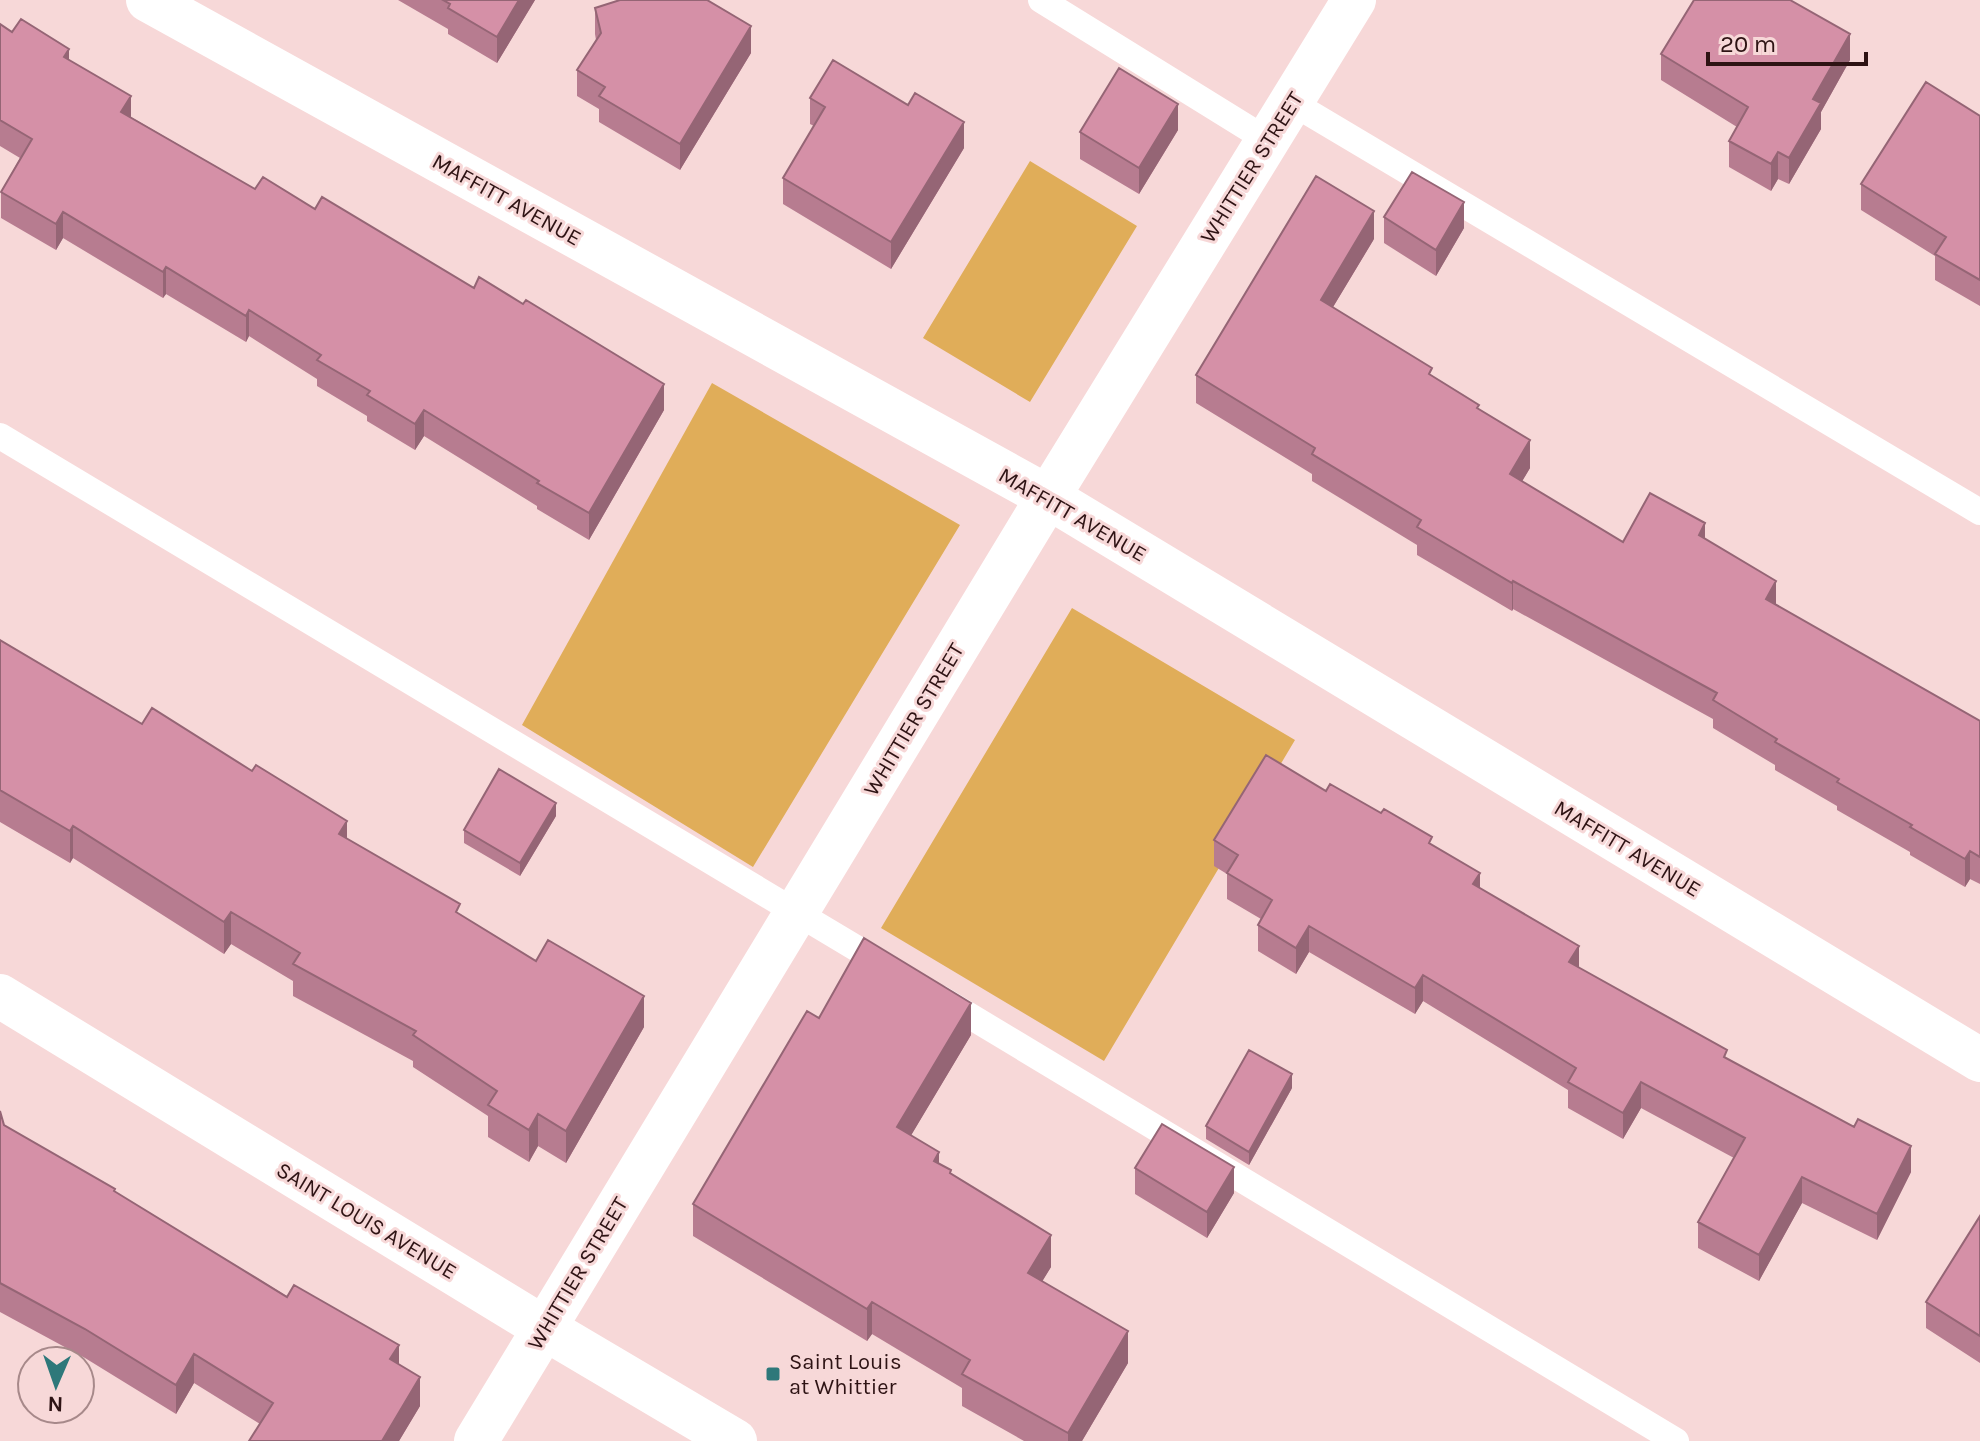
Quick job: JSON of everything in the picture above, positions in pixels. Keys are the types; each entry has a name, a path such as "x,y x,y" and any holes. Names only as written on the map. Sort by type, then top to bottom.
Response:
{"street":[{"name":"MAFFITT AVENUE","path":"148,0 1048,497 1980,1060"},
{"name":"WHITTIER STREET","path":"476,1441 1048,497 1354,0"},
{"name":"SAINT LOUIS AVENUE","path":"0,996 735,1441"}],"lane":[{"path":"1041,0 1267,140"},
{"path":"1291,102 1980,512"},
{"path":"0,436 797,911 1676,1441"}],"shaded area":[{"path":"1030,161 1137,226 1030,402 923,338"},
{"path":"712,383 960,525 753,867 522,725"},
{"path":"1072,608 1295,740 1104,1061 881,928"}],"building":[{"path":"443,0 519,0 497,37 448,8 450,4"},
{"path":"620,0 707,0 751,26 680,144 599,96 605,87 577,70 601,33 595,8"},
{"path":"1694,0 1790,0 1850,34 1813,99 1821,103 1789,158 1778,152 1771,164 1729,141 1748,107 1661,54"},
{"path":"21,19 69,49 64,57 131,96 121,112 255,189 263,177 315,209 322,197 474,288 479,277 523,304 526,300 664,384 589,513 424,410 415,424 367,395 370,391 317,360 321,355 249,310 246,316 166,267 163,272 63,212 56,224 1,192 32,139 0,120 0,24 12,32"},
{"path":"833,60 908,105 915,93 964,122 891,242 783,178 825,107 810,98"},
{"path":"1119,68 1178,104 1139,168 1080,132"},
{"path":"1926,82 1980,116 1980,280 1935,254 1946,237 1861,184"},
{"path":"1412,172 1464,202 1436,250 1384,217"},
{"path":"1316,176 1374,211 1321,300 1432,368 1429,374 1530,440 1510,474 1623,542 1650,493 1705,523 1699,535 1776,581 1766,599 1980,721 1980,857 1970,851 1965,859 1910,827 1912,825 1837,782 1839,779 1775,742 1777,739 1713,700 1717,693 1512,583 1417,527 1421,520 1312,454 1315,448 1196,375"},
{"path":"0,640 142,724 152,708 252,771 256,765 347,821 339,834 460,904 456,912 536,961 548,940 644,996 566,1131 538,1114 529,1130 488,1105 497,1091 413,1035 416,1031 293,964 300,953 231,912 224,922 73,826 70,831 0,790"},
{"path":"1266,755 1326,791 1330,784 1381,813 1384,809 1432,837 1429,843 1480,873 1473,884 1579,946 1569,962 1727,1050 1724,1057 1854,1127 1858,1119 1911,1146 1877,1214 1802,1177 1759,1255 1698,1222 1745,1138 1641,1082 1623,1113 1568,1082 1576,1068 1423,975 1415,988 1309,926 1296,948 1258,925 1272,900 1227,873 1238,855 1214,840"},
{"path":"499,769 556,803 520,863 464,830"},
{"path":"864,938 971,1003 897,1127 939,1152 934,1161 951,1170 950,1173 1051,1235 1028,1273 1128,1331 1068,1433 962,1374 970,1360 872,1302 867,1309 693,1204 807,1011 819,1018"},
{"path":"1249,1050 1292,1074 1249,1152 1206,1126"},
{"path":"0,1111 4,1125 115,1189 287,1297 294,1285 399,1345 390,1359 420,1377 382,1441 249,1441 273,1403 194,1354 176,1385 85,1329 0,1283"},
{"path":"1162,1124 1234,1167 1207,1212 1135,1168"},
{"path":"1980,1216 1980,1336 1926,1302"}],"place":[{"name":"Saint Louis at Whittier","path":"773,1374"}]}
